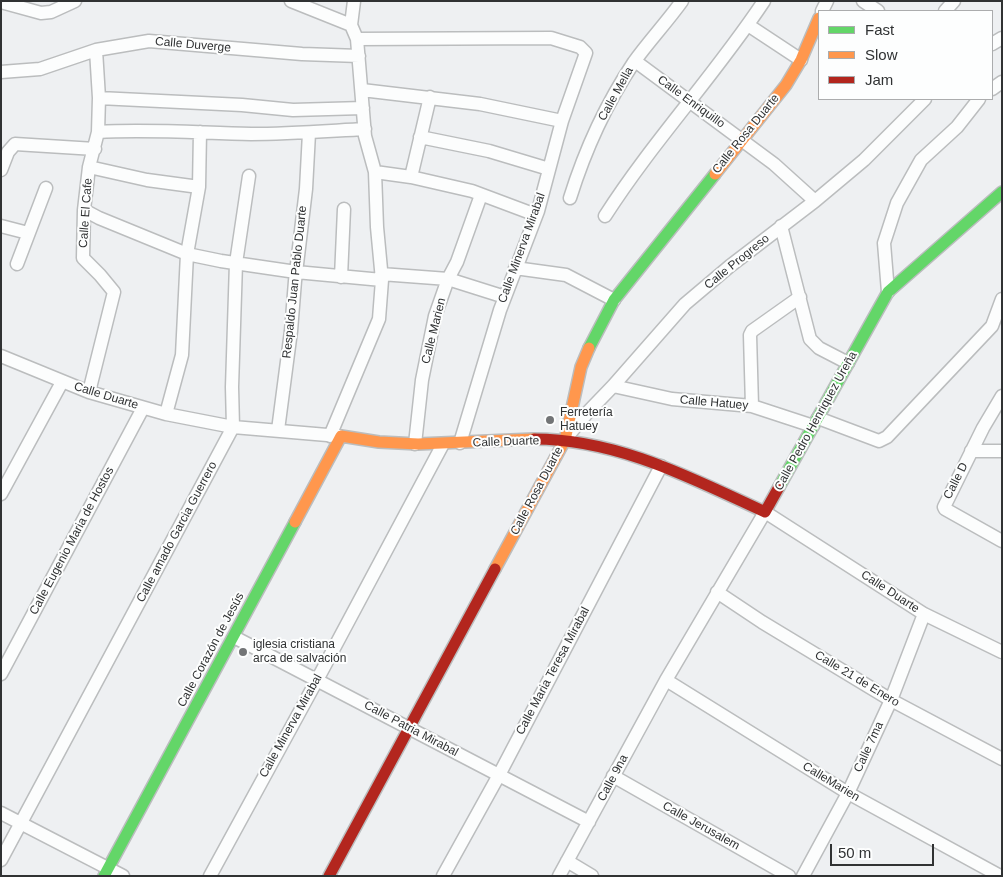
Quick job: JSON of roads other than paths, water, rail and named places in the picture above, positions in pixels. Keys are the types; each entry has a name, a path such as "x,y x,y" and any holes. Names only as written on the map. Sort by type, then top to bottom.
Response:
{"street":[{"path":"1,2 41,13 51,12 75,1"},
{"path":"291,1 308,5 351,25"},
{"path":"336,436 379,319 382,277 375,172 365,129 358,38 351,25 354,1"},
{"name":"Calle Mella","path":"570,198 582,159 613,95 635,61 682,1"},
{"path":"605,216 623,188 689,100 748,26 764,1"},
{"name":"Calle Rosa Duarte","path":"329,876 565,440 581,367 596,333 614,300 786,85 818,20"},
{"path":"748,26 800,60"},
{"name":"Calle Minerva Mirabal","path":"358,38 551,38 580,48 586,53 562,121 536,215 505,297 460,443"},
{"name":"Calle Duverge","path":"1,72 40,68 96,50 149,41 302,54 359,56"},
{"name":"Calle El Cafe","path":"88,392 114,292 83,258 84,210 89,167 98,132 99,98 96,50"},
{"name":"Calle Enriquillo","path":"635,61 742,138 815,201"},
{"path":"362,90 480,104 562,121"},
{"path":"411,177 430,97"},
{"path":"99,98 242,105 293,110 364,108"},
{"name":"Calle Progreso","path":"565,440 686,304 730,266 815,201 864,160 924,100"},
{"path":"888,292 884,243 897,203 921,160 957,127 978,100"},
{"path":"98,132 129,130 309,133 365,129"},
{"path":"166,414 182,355 188,254 199,187 200,132"},
{"name":"Respaldo Juan Pablo Duarte","path":"278,430 306,189 309,133"},
{"path":"420,138 489,151 549,169"},
{"path":"1,170 8,152 15,144 95,149"},
{"path":"89,167 147,180 199,187"},
{"path":"375,172 411,177 481,194 536,215"},
{"path":"234,427 232,387 236,263 249,176"},
{"path":"17,264 46,188"},
{"name":"Calle Marien","path":"414,444 422,380 433,325 448,278 457,262 481,194"},
{"name":"Calle Pedro Henriquez Ureña","path":"666,680 765,512 888,292 1001,195"},
{"path":"341,276 344,209"},
{"path":"84,210 99,218 188,254 296,272 341,276 448,278 505,297"},
{"path":"1,226 28,233"},
{"path":"781,226 810,339 819,348 848,363"},
{"path":"515,268 566,275 614,300"},
{"path":"752,406 750,335 752,331 800,297"},
{"path":"997,329 1002,299"},
{"name":"Calle Hatuey","path":"614,386 672,399 752,406 879,441 888,437 997,329"},
{"name":"Calle Duarte","path":"1,356 88,392 166,414 234,427 336,436 383,443 443,444 565,440 613,450 661,466 765,512 924,614 1002,652"},
{"path":"1,494 62,382"},
{"name":"Calle D","path":"1002,396 971,451 944,507 1002,541"},
{"name":"Calle Eugenio Maria de Hostos","path":"1,674 143,408"},
{"name":"Calle amado Garcia Guerrero","path":"1,860 234,427"},
{"name":"Calle Corazón de Jesús","path":"106,872 234,637 336,436"},
{"name":"Calle Minerva Mirabal","path":"210,876 443,444"},
{"path":"971,451 1002,451"},
{"name":"Calle Maria Teresa Mirabal","path":"443,876 499,775 661,466"},
{"name":"Calle 21 de Enero","path":"717,592 762,622 891,700 1002,759"},
{"name":"Calle 7ma","path":"803,876 848,793 891,700 924,614"},
{"name":"Calle Patria Mirabal","path":"234,637 589,822"},
{"name":"Calle 9na","path":"558,876 666,680"},
{"name":"CalleMarien","path":"666,680 848,793 1000,876"},
{"name":"Calle Jerusalem","path":"613,776 789,876"},
{"path":"1,813 106,872 123,876"},
{"path":"567,861 592,876"}],"place":[{"name":"Ferretería Hatuey","path":"550,420"},
{"name":"iglesia cristiana arca de salvación","path":"243,652"}]}
